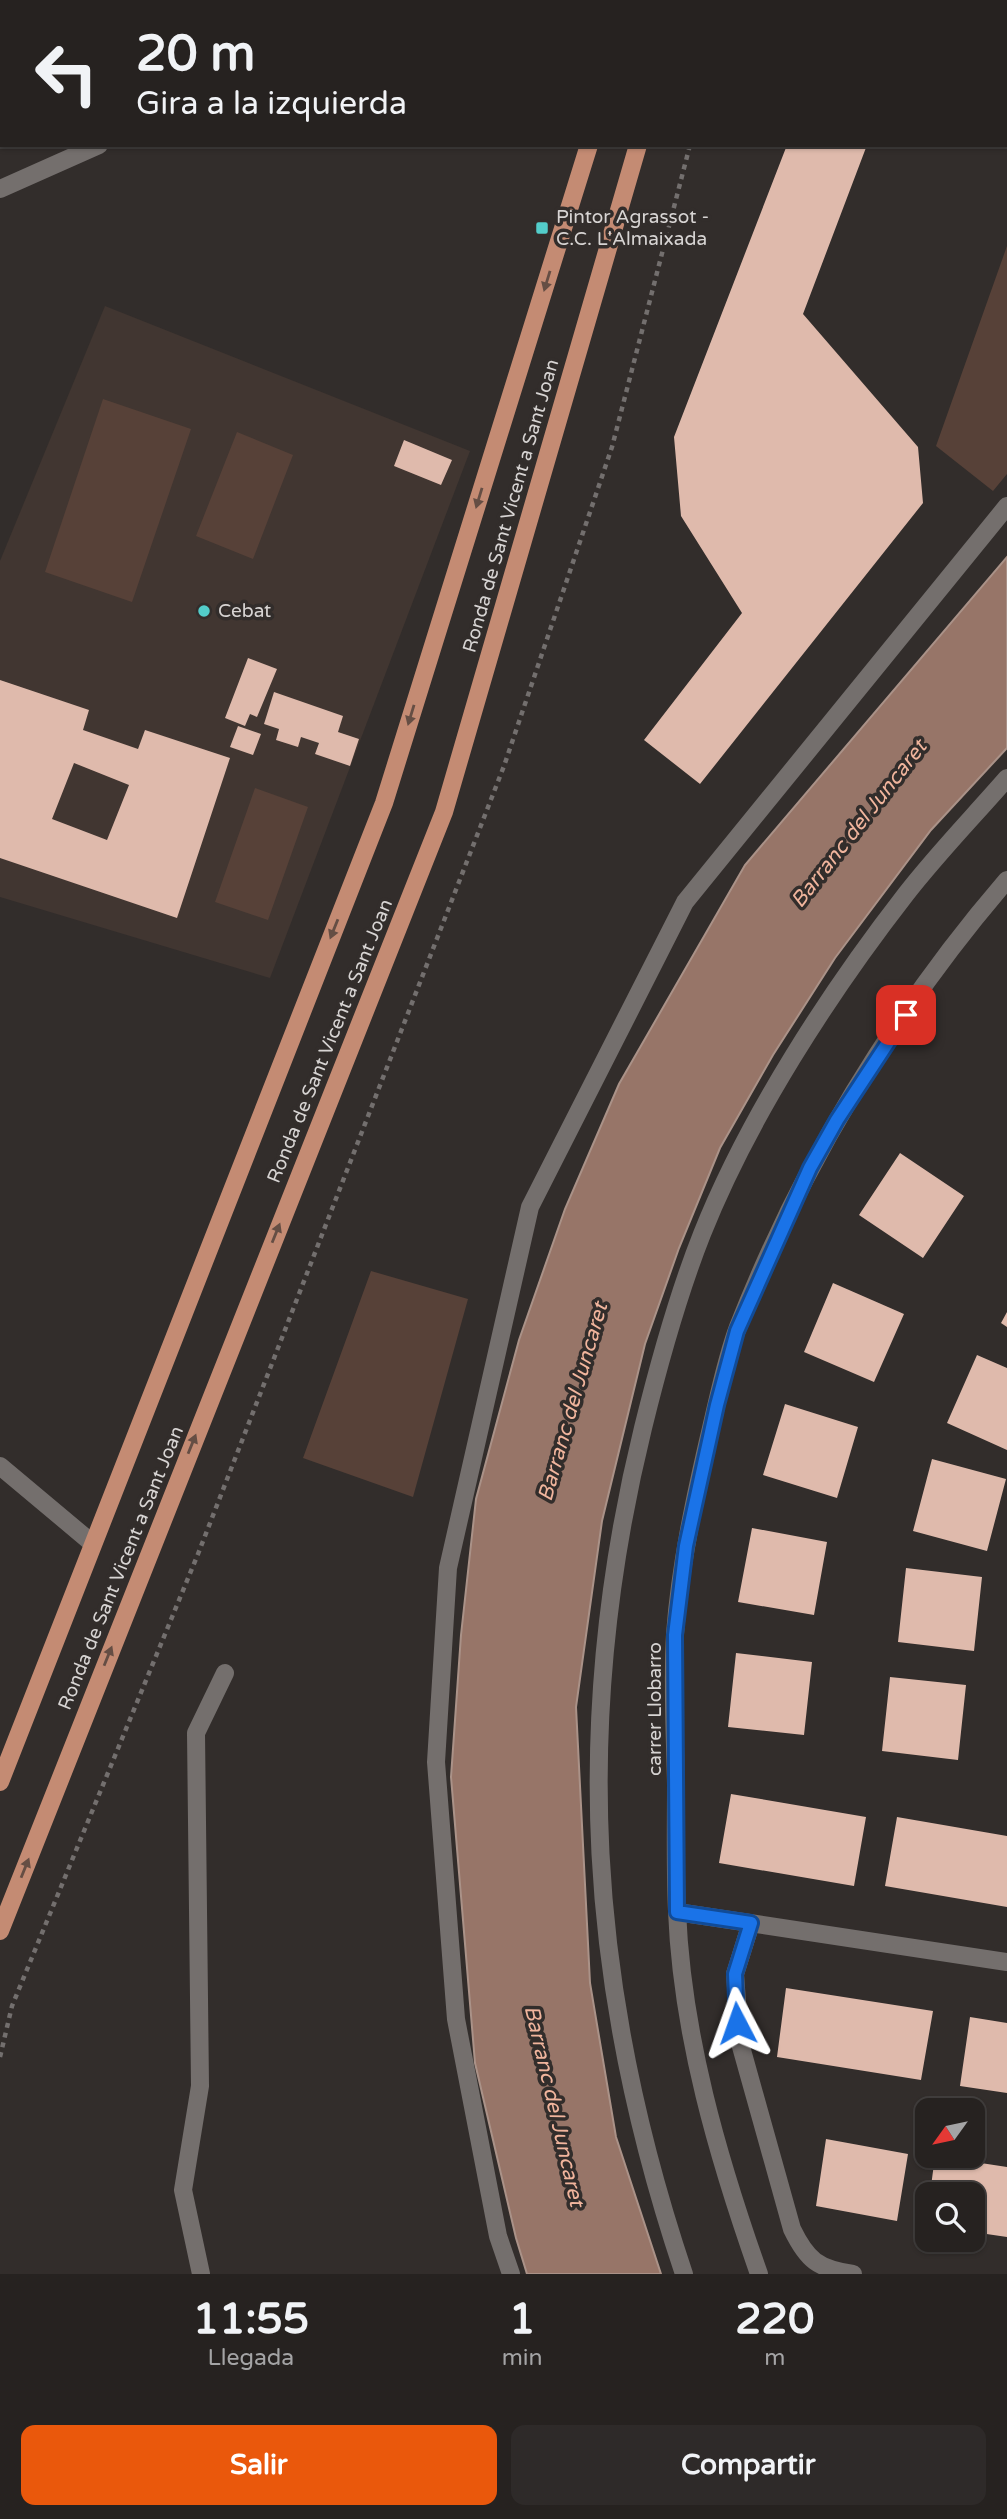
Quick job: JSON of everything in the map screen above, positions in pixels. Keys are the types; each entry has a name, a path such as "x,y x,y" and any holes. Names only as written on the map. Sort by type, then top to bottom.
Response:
{"main road":[{"name":"Ronda de Sant Vicent a Sant Joan","path":"0,1782 384,803 588,147"},
{"name":"Ronda de Sant Vicent a Sant Joan","path":"0,1931 444,812 637,147"}],"street":[{"path":"0,188 94,147"},
{"path":"511,2274 498,2236 456,2019 436,1762 448,1568 530,1207 685,902 1007,506"},
{"path":"684,2274 631,2087 606,1935 597,1832 600,1697 610,1589 629,1486 670,1330 702,1233 746,1143 791,1063 846,976 907,892 1007,778"},
{"name":"carrer Llobarro","path":"759,2274 728,2187 693,2044 677,1912 675,1635 686,1546 699,1479 737,1331 810,1168 837,1120 945,958 1007,880"},
{"path":"0,1466 92,1543"},
{"path":"201,2274 183,2190 200,2086 197,1733 225,1672"},
{"path":"677,1912 1007,1962"},
{"path":"751,1923 735,1974 740,2043 792,2229 802,2250 816,2264 853,2274"}],"path":[{"path":"0,2057 12,2006 198,1554 504,766 612,447 689,147"}],"shaded area":[{"path":"1007,246 1007,474 993,491 936,446"},
{"name":"Cebat","path":"105,306 470,451 270,978 0,897 0,561"},
{"path":"103,399 191,429 132,602 45,572"},
{"path":"237,432 293,455 253,559 196,536"},
{"path":"255,788 308,807 268,920 215,902"},
{"path":"371,1271 468,1299 413,1497 303,1458"}],"water":[{"name":"Barranc del Juncaret","path":"1007,557 1007,748 931,830 835,958 773,1055 720,1148 679,1248 645,1344 602,1521 576,1707 590,1983 616,2137 661,2274 527,2274 475,2063 451,1777 461,1635 476,1499 519,1340 565,1209 619,1084 745,865"}],"building":[{"path":"786,147 866,147 803,314 918,447 923,503 700,784 644,740 742,613 681,516 674,437"},
{"path":"404,440 452,460 441,485 394,466"},
{"path":"248,658 277,669 257,717 250,714 245,726 225,718"},
{"path":"0,680 89,710 83,730 138,749 145,730 230,758 177,918 0,858","holes":["74,763 129,785 107,840 52,819"]},
{"path":"274,692 343,716 338,732 359,739 350,766 315,754 319,743 301,737 298,747 276,740 279,729 264,724"},
{"path":"238,726 261,734 253,755 230,747"},
{"path":"900,1153 964,1196 923,1258 859,1215"},
{"path":"833,1283 904,1314 874,1382 804,1352"},
{"path":"1007,1312 1007,1327 1001,1323"},
{"path":"977,1355 1007,1368 1007,1450 947,1423"},
{"path":"785,1404 858,1427 837,1498 763,1475"},
{"path":"932,1459 1006,1479 987,1551 913,1531"},
{"path":"752,1528 827,1542 814,1615 738,1602"},
{"path":"906,1568 982,1577 974,1651 898,1642"},
{"path":"736,1653 812,1662 804,1735 728,1727"},
{"path":"890,1677 966,1685 958,1760 882,1751"},
{"path":"731,1794 866,1817 854,1886 719,1863"},
{"path":"897,1817 1007,1836 1007,1907 885,1886"},
{"path":"786,1988 933,2011 921,2080 777,2057"},
{"path":"970,2017 1007,2023 1007,2093 960,2086"},
{"path":"826,2139 908,2154 897,2221 816,2206"},
{"path":"985,2164 1007,2167 1007,2237 985,2234 985,2182 932,2182 933,2168 985,2168"}],"place":[{"name":"Pintor Agrassot - C.C. L'Almaixada","path":"542,228"},
{"name":"Cebat","path":"204,611"}],"route":[{"path":"737,2023 735,1974 751,1923 677,1912 675,1635 686,1546 699,1479 737,1331 810,1168 837,1120 906,1015"}]}
